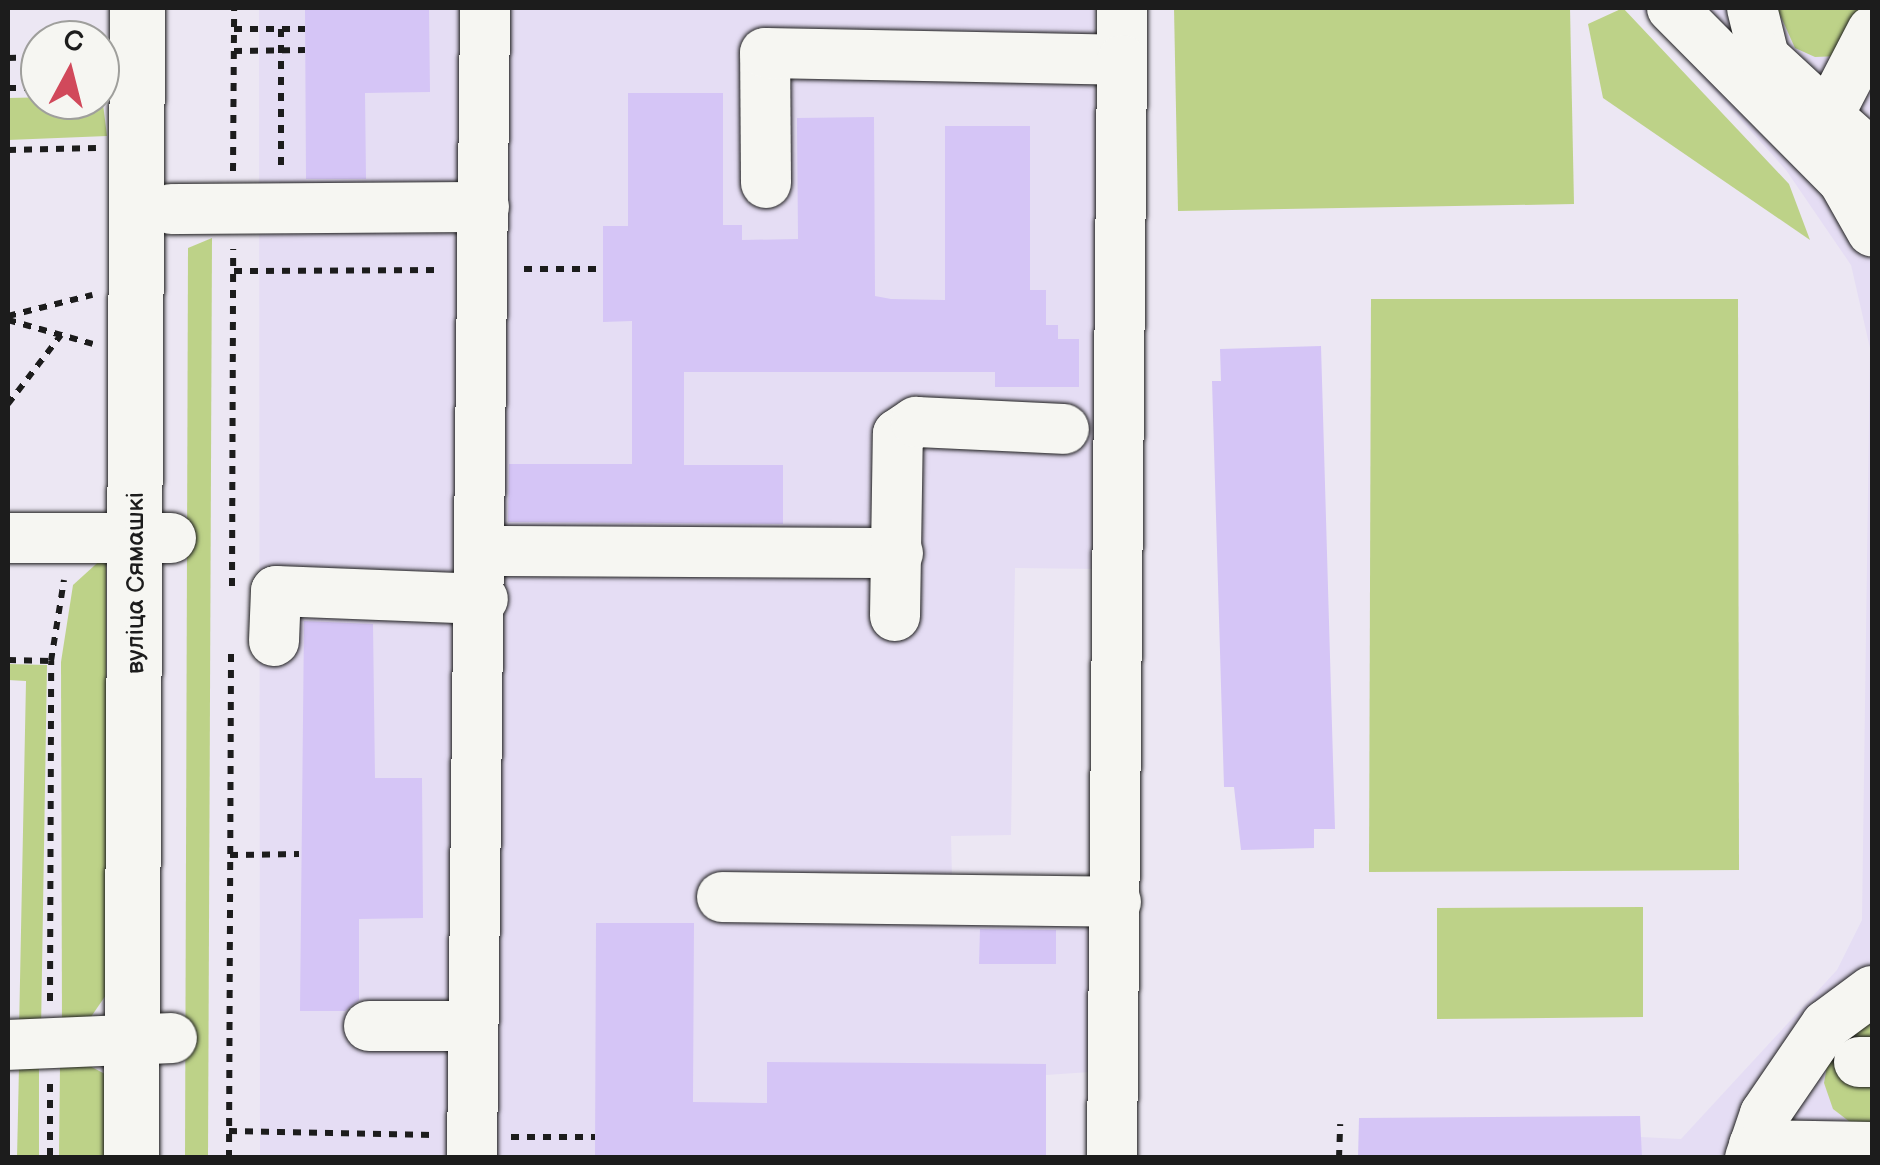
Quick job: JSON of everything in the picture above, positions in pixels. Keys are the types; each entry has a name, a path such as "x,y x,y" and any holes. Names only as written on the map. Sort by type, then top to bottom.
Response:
{"main road":[{"name":"вуліца Сямашкі","path":"137,8 133,538 153,1038 168,1158"},
{"name":"вуліца Сямашкі","path":"133,538 172,209 172,8"},
{"name":"вуліца Сямашкі","path":"131,1158 153,1038"}],"lane":[{"path":"471,1147 483,575 485,8"},
{"path":"1112,1158 1122,8"},
{"path":"1672,8 1818,131 1872,155"},
{"path":"1752,8 1764,57 1818,131 1872,230"},
{"path":"1818,131 1871,42"},
{"path":"766,182 765,54 1122,60"},
{"path":"172,209 484,208"},
{"path":"894,616 898,434 916,422 1064,428"},
{"path":"8,538 133,538"},
{"path":"274,641 276,591 483,575 898,554"},
{"path":"722,897 1116,902"},
{"path":"1752,1151 1826,1026 1872,991"},
{"path":"369,1026 473,1026"},
{"path":"29,1044 153,1038"},
{"path":"1752,1151 1872,1146"}],"path":[{"path":"233,142 234,8"},
{"path":"234,28 305,29"},
{"path":"281,29 281,208"},
{"path":"234,51 305,50"},
{"path":"8,150 112,148"},
{"path":"234,271 603,269"},
{"path":"8,318 94,295"},
{"path":"8,318 94,344"},
{"path":"8,404 61,335"},
{"path":"50,1158 29,1044 51,660 65,575 133,538"},
{"path":"8,660 51,660"},
{"path":"230,854 299,854"},
{"path":"1339,1158 1340,1124"},
{"path":"229,1131 471,1147 595,1137"}],"shaded area":[{"path":"259,8 1095,8 1098,569 1015,568 1011,835 951,836 953,918 1092,919 1090,1072 1046,1075 1046,1156 1088,1157 260,1157"},
{"path":"1640,8 1872,8 1872,1157 1641,1157 1641,1137 1681,1139 1837,970 1862,920 1870,348 1851,265 1786,170"}],"green space":[{"path":"1174,8 1570,8 1574,204 1178,211"},
{"path":"1623,8 1789,184 1810,240 1603,98 1588,24"},
{"path":"1777,8 1872,8 1839,56 1815,57 1795,48"},
{"path":"8,98 20,98 20,120 105,120 107,136 8,140"},
{"path":"212,238 208,1157 185,1158 188,248"},
{"path":"1371,299 1738,299 1739,870 1369,872"},
{"path":"106,555 106,995 84,1027 62,1028 61,662 73,585"},
{"path":"8,664 47,665 41,1031 19,1031 26,681 8,680"},
{"path":"1643,907 1643,1017 1437,1019 1437,908"},
{"path":"1872,1016 1872,1123 1850,1122 1833,1109 1824,1083 1829,1055"},
{"path":"84,1063 105,1074 110,1157 59,1158 60,1066"},
{"path":"39,1065 39,1157 17,1158 19,1067"}],"building":[{"path":"305,8 429,8 430,92 365,93 366,179 306,179"},
{"path":"628,93 723,93 723,225 742,225 742,240 798,239 797,118 874,117 875,296 891,299 945,300 945,126 1030,126 1030,290 1046,290 1046,325 1058,325 1058,339 1079,339 1079,387 995,387 995,372 684,372 684,465 783,465 783,524 508,522 509,464 632,464 632,321 603,322 603,226 628,226"},
{"path":"1321,346 1335,829 1314,829 1314,848 1241,850 1234,787 1224,787 1212,381 1221,381 1220,349"},
{"path":"304,621 373,624 375,778 422,778 423,918 359,919 359,1000 345,1011 300,1011"},
{"path":"596,923 694,923 693,1102 767,1103 767,1062 1046,1064 1046,1158 595,1158"},
{"path":"980,929 1056,930 1056,964 979,964"},
{"path":"1640,1116 1642,1158 1358,1158 1359,1118"}]}
